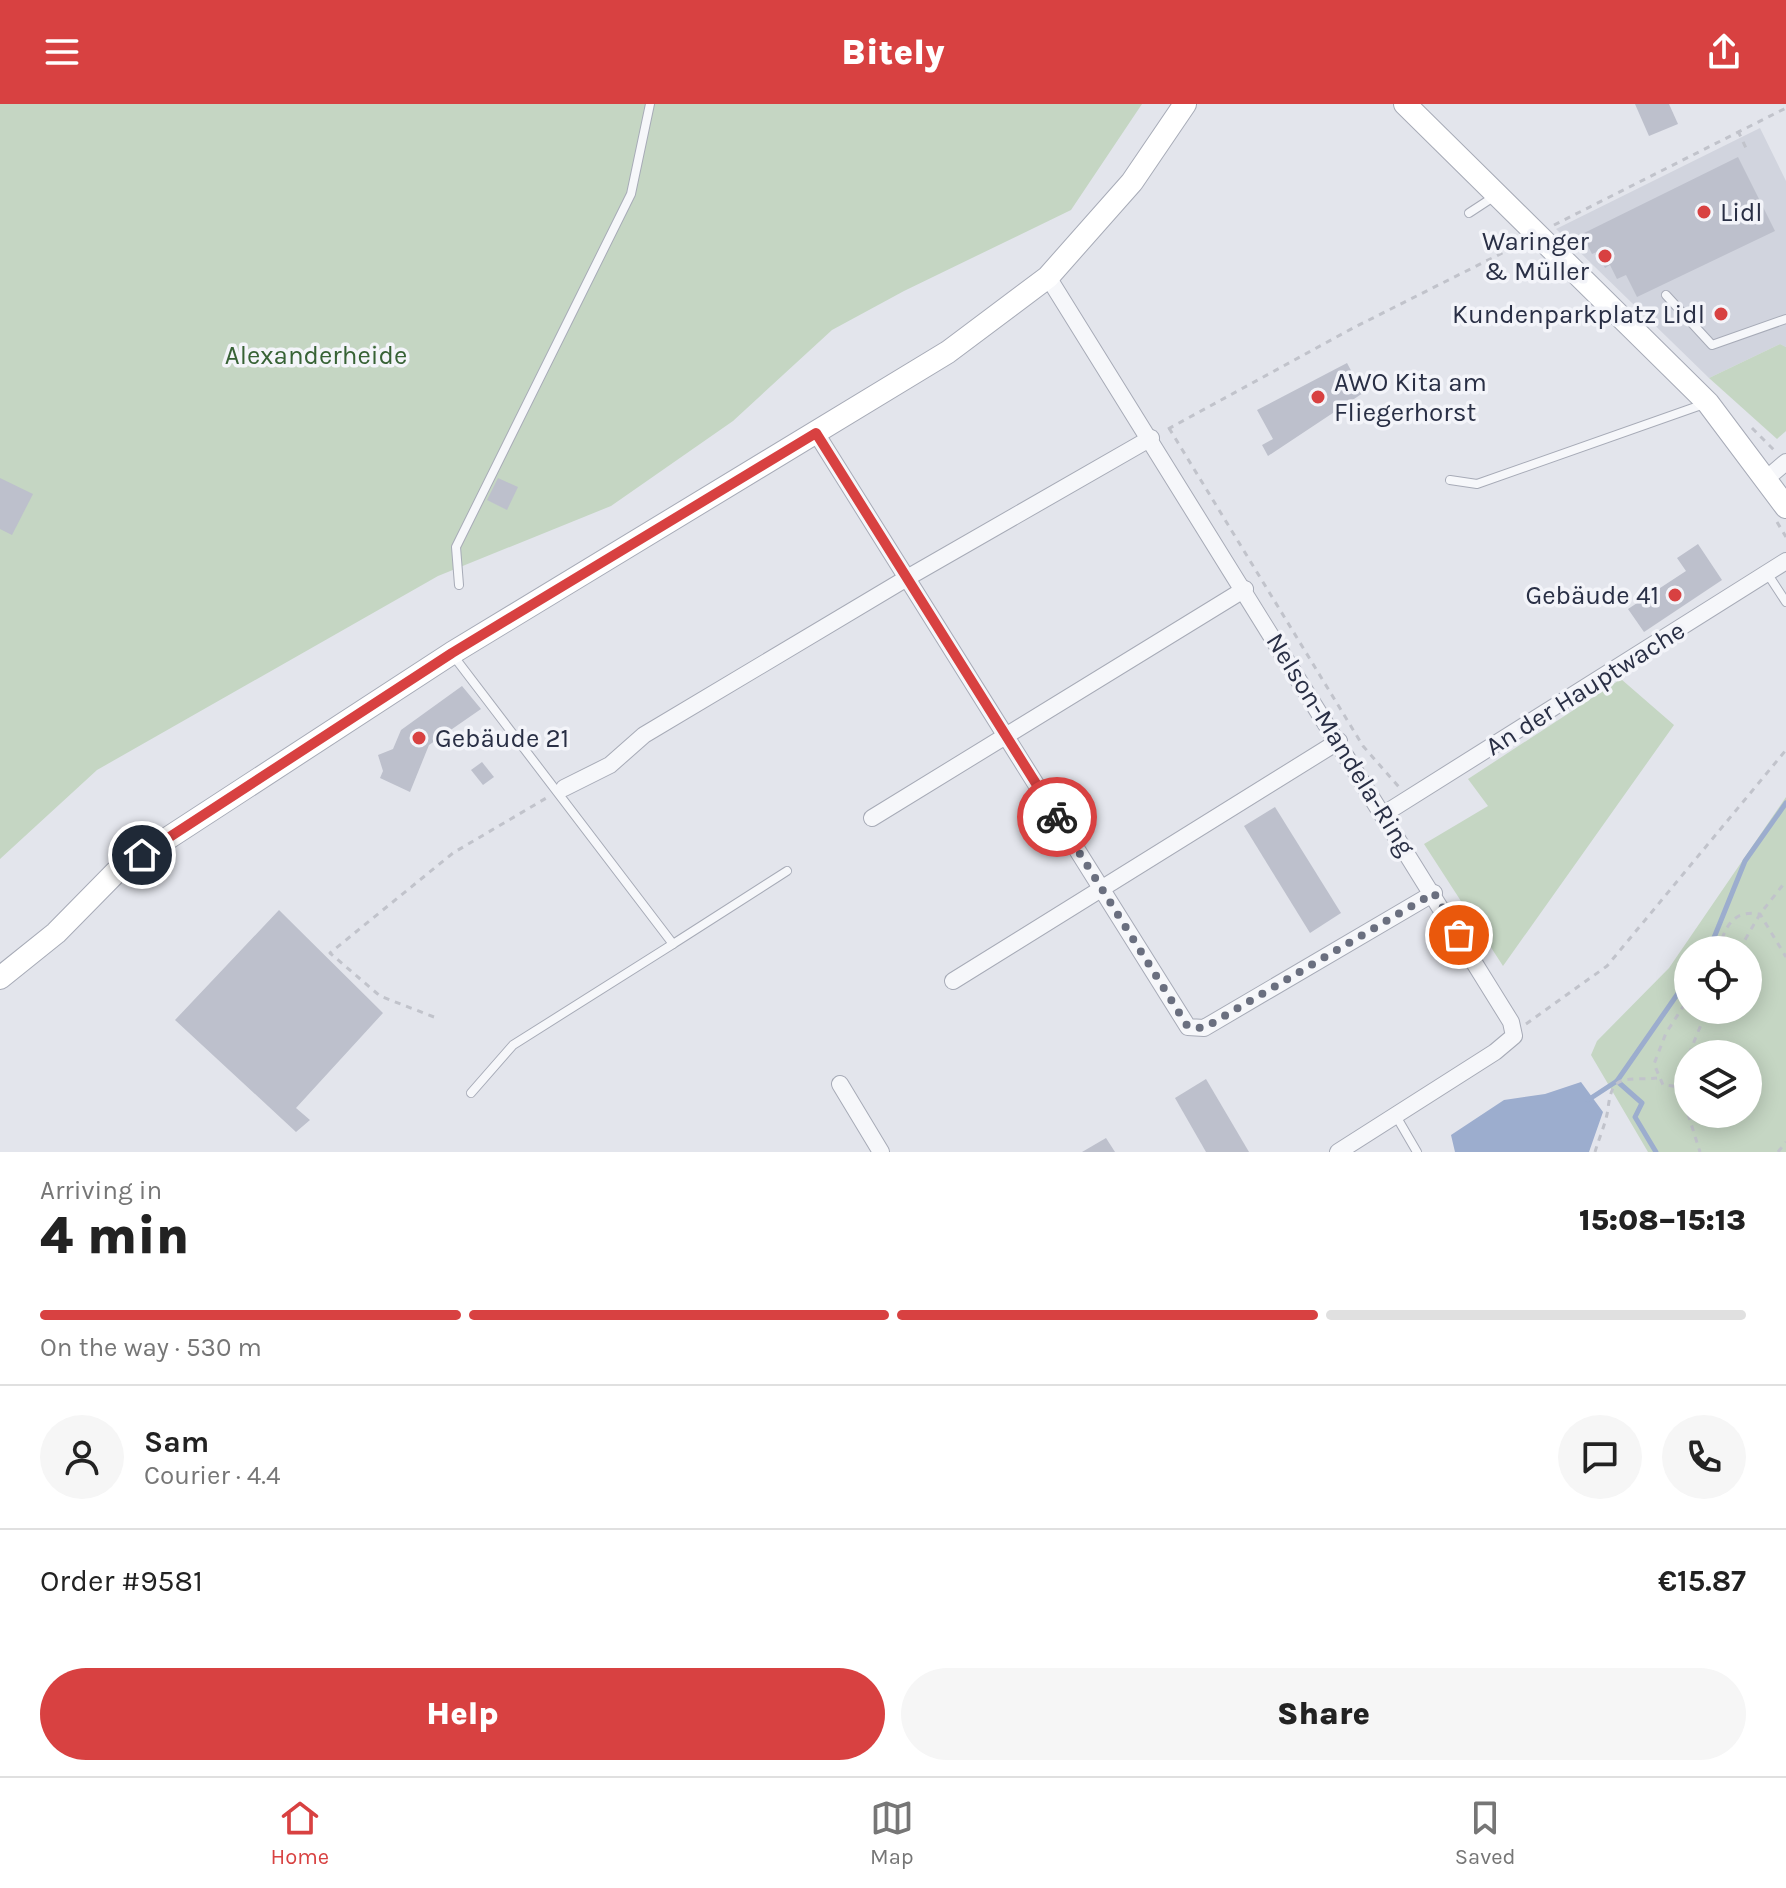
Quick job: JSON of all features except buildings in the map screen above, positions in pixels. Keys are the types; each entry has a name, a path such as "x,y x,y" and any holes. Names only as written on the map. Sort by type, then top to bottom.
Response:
{"street":[{"path":"0,978 56,933 116,872 452,653 948,352 1048,277 1132,182 1185,104"},
{"path":"1405,104 1708,403 1786,507"},
{"name":"Nelson-Mandela-Ring","path":"1048,277 1434,893 1511,1022 1514,1036"},
{"path":"816,433 1188,1027 1204,1028 1434,893"},
{"path":"564,788 610,765 644,735 907,578 1151,438"},
{"path":"1766,479 1786,462"},
{"name":"An der Hauptwache","path":"1384,814 1786,561"},
{"path":"872,818 1004,734 1245,589"},
{"path":"953,981 1339,741"},
{"path":"1338,1152 1495,1052 1514,1036"},
{"path":"840,1084 881,1152"}],"lane":[{"path":"459,585 456,547 631,194 650,104"},
{"path":"1469,213 1495,195"},
{"path":"1666,295 1712,345 1786,319"},
{"path":"1450,480 1477,484 1708,403"},
{"path":"1767,573 1786,602"},
{"path":"452,653 673,944"},
{"path":"471,1093 513,1045 787,871"},
{"path":"1396,1116 1417,1152"}],"path":[{"path":"1551,231 1554,225 1786,108"},
{"path":"1738,131 1746,148"},
{"path":"1151,438 1353,328 1526,241"},
{"path":"1169,428 1363,746 1410,798"},
{"path":"1514,1036 1547,1006 1617,956 1786,750"},
{"path":"434,1017 380,996 330,953 453,853 564,788"},
{"path":"1747,936 1786,881"},
{"path":"1722,936 1736,916 1747,911 1760,914 1786,957"},
{"path":"1674,1021 1654,1064 1657,1078 1663,1085 1674,1087"},
{"path":"1595,1152 1608,1109 1608,1092 1613,1085 1626,1079 1657,1078"},
{"path":"1693,1128 1700,1152"},
{"path":"1778,1152 1786,1142"}],"shaded area":[{"path":"1760,128 1786,181 1786,347 1780,344 1709,378 1556,229"}],"green space":[{"name":"Alexanderheide","path":"0,104 1142,104 1071,210 904,291 832,330 733,421 611,506 438,576 97,770 0,859"},
{"path":"1780,344 1786,347 1786,431 1777,439 1709,378"},
{"path":"1621,679 1674,725 1503,966 1424,844 1488,806 1468,779"},
{"path":"1786,797 1786,1152 1648,1152 1591,1055 1597,1041 1674,961 1674,1024 1762,1024 1762,936 1691,936"}],"water":[{"path":"1581,1082 1603,1112 1589,1152 1455,1152 1451,1135 1504,1100 1545,1094"}],"waterway":[{"path":"1715,936 1745,861 1786,803"},
{"path":"1588,1100 1617,1081 1674,999"},
{"path":"1617,1081 1642,1103 1635,1117 1656,1152"}],"way so far":[{"path":"1057,817 1188,1027 1204,1028 1434,893 1459,935"}],"place":[{"name":"Lidl","path":"1704,212"},
{"name":"Waringer & Müller","path":"1605,256"},
{"name":"Kundenparkplatz Lidl","path":"1721,314"},
{"name":"AWO Kita am Fliegerhorst","path":"1318,397"},
{"name":"Gebäude 41","path":"1675,595"},
{"name":"Gebäude 21","path":"419,738"}],"route":[{"path":"142,855 452,653 816,433 1057,817"}]}
